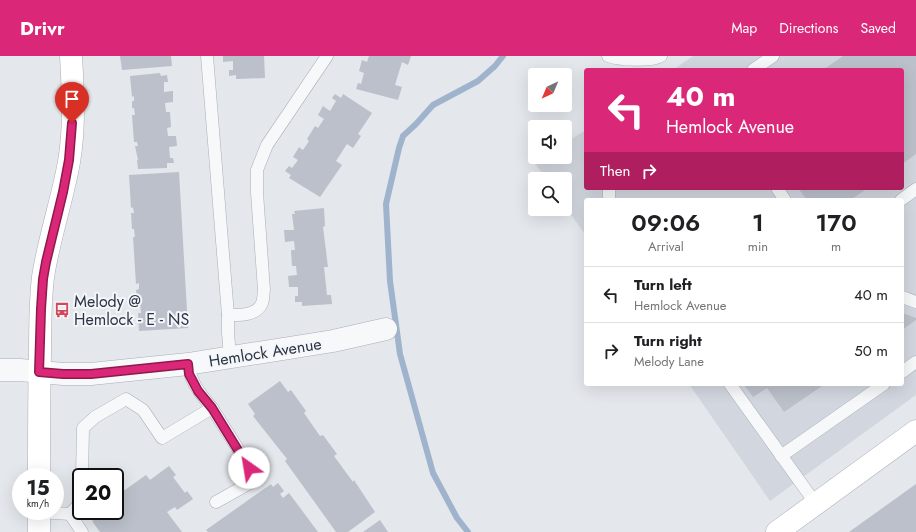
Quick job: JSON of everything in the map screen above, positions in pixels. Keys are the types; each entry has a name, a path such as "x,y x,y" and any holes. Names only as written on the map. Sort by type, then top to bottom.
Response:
{"street":[{"path":"39,468 39,372 43,279 69,160 72,123 71,56"},
{"name":"Hemlock Avenue","path":"0,370 20,370 63,374 91,374 188,364 333,341 386,329"},
{"path":"777,532 916,431"}],"lane":[{"path":"207,56 228,315 230,357"},
{"path":"228,315 244,315 250,313 262,302 264,290 257,193 257,170 267,145 327,56"},
{"path":"608,56 643,60 659,58 662,56"},
{"path":"757,68 774,56"},
{"path":"904,198 916,189"},
{"path":"904,298 916,302"},
{"path":"904,371 916,362"},
{"path":"188,364 189,374 198,391 212,408 257,479 216,502"},
{"path":"731,386 816,504"},
{"path":"781,456 881,386"},
{"path":"82,468 83,428 95,417 126,399 143,410 162,438 212,408"},
{"path":"64,515 70,514 82,532"}],"shaded area":[{"path":"693,56 916,56 916,395 770,501 690,386 904,386 904,198 584,198 584,233 572,216 572,172 541,172 535,164 572,164 572,139 584,131 584,190 904,190 904,68 676,68"}],"building":[{"path":"120,56 171,56 172,66 122,70"},
{"path":"223,56 264,56 265,78 236,79 236,75 229,76 229,70 233,70 233,61 223,62"},
{"path":"369,56 411,56 408,65 402,62 395,85 402,87 398,100 356,89 358,83 361,84 364,73 359,71 362,60 367,62"},
{"path":"843,56 916,56 916,154 904,163 904,68 826,68"},
{"path":"160,73 161,76 167,75 168,82 164,82 164,92 173,91 173,102 165,103 166,112 170,112 171,127 167,128 168,136 176,136 177,146 169,147 170,158 173,158 174,163 167,163 167,168 138,169 135,146 138,146 137,142 134,142 132,115 135,115 134,108 132,108 134,96 132,97 130,76"},
{"path":"335,94 341,98 343,94 372,113 358,134 361,136 353,148 347,144 336,161 342,165 320,197 289,178 291,175 285,171 289,166 292,168 298,160 293,157 299,147 303,150 309,141 307,139 315,126 318,128 324,119 318,115 323,106 330,111 336,101 332,98"},
{"path":"179,172 188,328 139,331 138,313 141,313 140,303 137,303 136,290 139,289 139,283 136,284 133,237 135,237 134,229 132,229 131,213 134,213 133,207 131,208 129,175"},
{"path":"800,190 865,190 853,198 806,198"},
{"path":"324,208 325,226 323,227 328,267 324,267 327,295 331,295 332,304 302,306 302,302 295,302 295,296 298,296 298,287 289,287 288,276 297,275 296,266 292,266 291,250 295,250 294,241 285,242 284,230 294,230 292,214 295,214 294,211"},
{"path":"904,314 916,318 916,320 904,329"},
{"path":"280,381 288,392 291,390 306,411 304,413 320,436 323,435 337,454 334,456 353,482 354,480 375,512 348,532 336,532 285,461 287,459 253,416 255,414 248,404"},
{"path":"745,386 822,386 784,412 767,388 753,397"},
{"path":"169,466 176,475 173,477 185,493 187,491 193,499 177,510 175,507 167,512 182,532 100,532 92,521 124,520 124,491 146,475 150,480"},
{"path":"278,483 284,491 280,494 283,498 289,493 318,532 208,532 206,530 271,484 273,487"},
{"path":"916,484 916,532 849,532"},
{"path":"380,520 388,532 363,532"}],"waterway":[{"path":"468,532 457,518 433,473 400,354 390,281 386,204 403,136 433,105 478,81 495,66 503,56"}],"place":[{"name":"Melody @ Hemlock - E - NS","path":"62,310"}],"route":[{"path":"72,123 69,160 43,279 39,372 91,374 188,364 189,374 198,391 212,408 249,468"}]}
